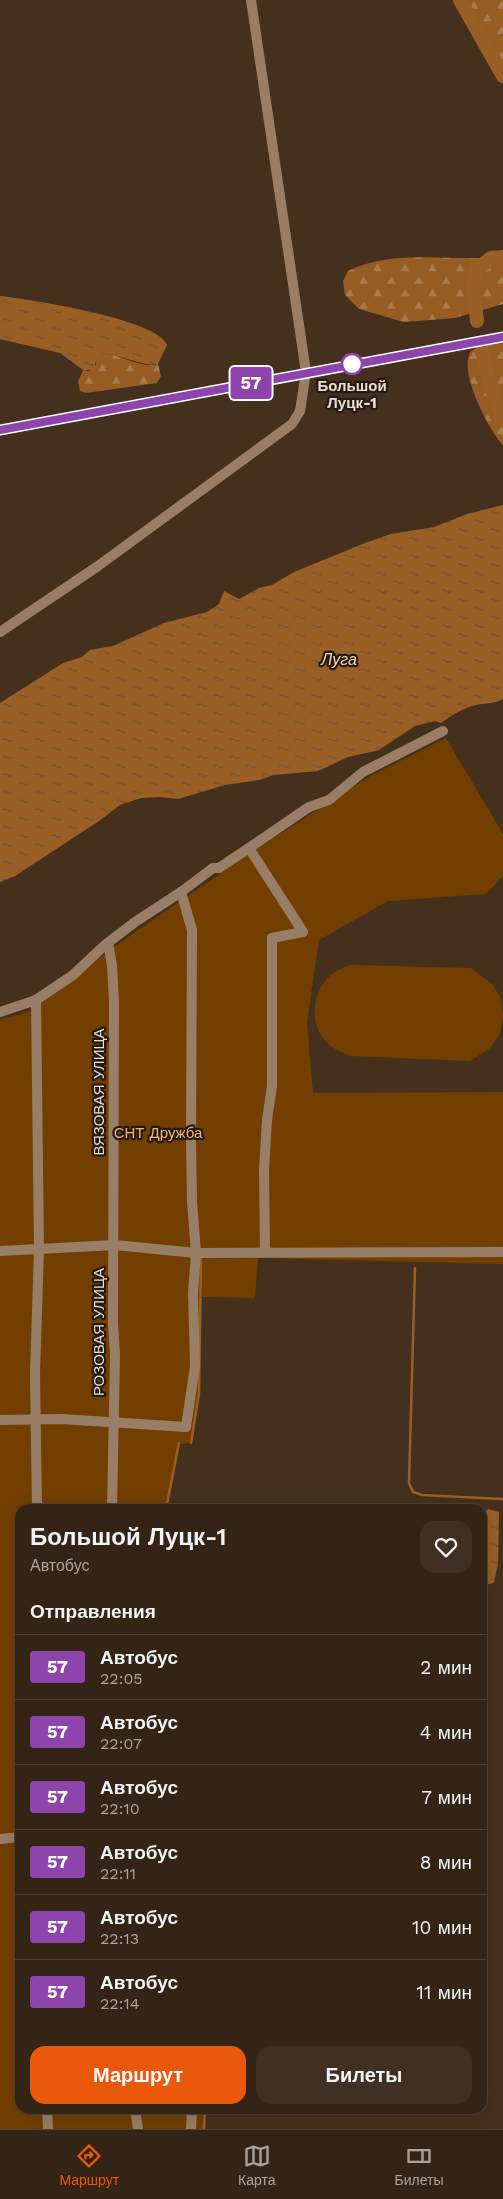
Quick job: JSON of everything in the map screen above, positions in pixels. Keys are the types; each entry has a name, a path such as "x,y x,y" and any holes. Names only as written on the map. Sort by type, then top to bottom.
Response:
{"street":[{"path":"0,632 98,566 292,424 300,411 306,372 251,0"},
{"path":"0,430 503,337"},
{"path":"0,1012 36,1000 72,975 108,943 214,868 219,868 309,807 329,800 363,772 443,731"},
{"path":"249,848 304,932 272,938 272,1086 267,1120 264,1170 265,1252"},
{"path":"0,1420 36,1419 186,1427 195,1366 193,1293 196,1253 192,1202 191,1140 192,930 181,892"},
{"name":"ВЯЗОВАЯ УЛИЦА","path":"108,943 112,965 114,1002 115,1243"},
{"path":"36,1000 39,1250 36,1504"},
{"path":"0,1251 39,1250 115,1243 196,1253 503,1252"},
{"name":"РОЗОВАЯ УЛИЦА","path":"112,1504 115,1243"},
{"path":"0,1839 15,1838"},
{"path":"47,2114 48,2129"},
{"path":"136,2114 138,2129"},
{"path":"191,2129 192,2114"}],"green space":[{"path":"460,0 503,0 503,76"},
{"path":"503,257 503,304 455,318 404,322 359,309 345,295 343,281 348,271 366,264 404,258"},
{"path":"503,342 503,445 490,427 477,401 469,374 468,362 470,353 476,348"},
{"path":"101,353 115,355 136,363 158,364 161,376 157,383 86,393 80,391 78,382 83,370 89,371 96,365 96,357"},
{"name":"СНТ Дружба","path":"446,738 503,834 503,876 486,894 388,901 319,940 307,1022 313,1093 503,1092 503,1264 258,1258 255,1298 202,1297 199,1393 191,1443 179,1444 167,1504 15,1504 15,2114 205,2114 204,2129 0,2129 0,1020 31,1011 118,944 249,854 370,776"},
{"path":"353,965 471,968 492,984 501,998 503,1017 499,1035 489,1049 470,1061 351,1056 339,1051 328,1044 322,1037 317,1026 315,1003 318,992 332,974 341,968"}],"water":[{"path":"0,296 63,306 118,319 141,327 158,336 167,345 158,364 143,363 103,354 97,358 94,370 83,370 60,353 0,339"},
{"name":"Луга","path":"503,505 503,699 467,708 441,723 435,721 415,726 379,750 348,757 318,771 274,775 259,780 225,785 178,799 160,797 141,798 120,805 15,876 0,882 0,703 63,663 82,657 90,650 113,646 164,623 207,612 219,604 224,591 239,599 259,588 272,585 294,572 365,543 391,534 434,527 467,514"},
{"path":"487,1510 499,1512 498,1564 494,1583 487,1584"}],"waterway":[{"path":"460,0 503,76"},
{"path":"477,321 473,288 476,270 491,258 503,257"},
{"path":"482,350 496,404 503,419"},
{"path":"191,1443 199,1393 201,1259"},
{"path":"415,1268 409,1483 413,1492 422,1495 503,1499"},
{"path":"167,1504 179,1443"},
{"path":"204,2129 205,2114"}],"bus line":[{"name":"57","path":"0,430 503,337"}],"place":[{"name":"Большой Луцк-1","path":"352,364"}]}
